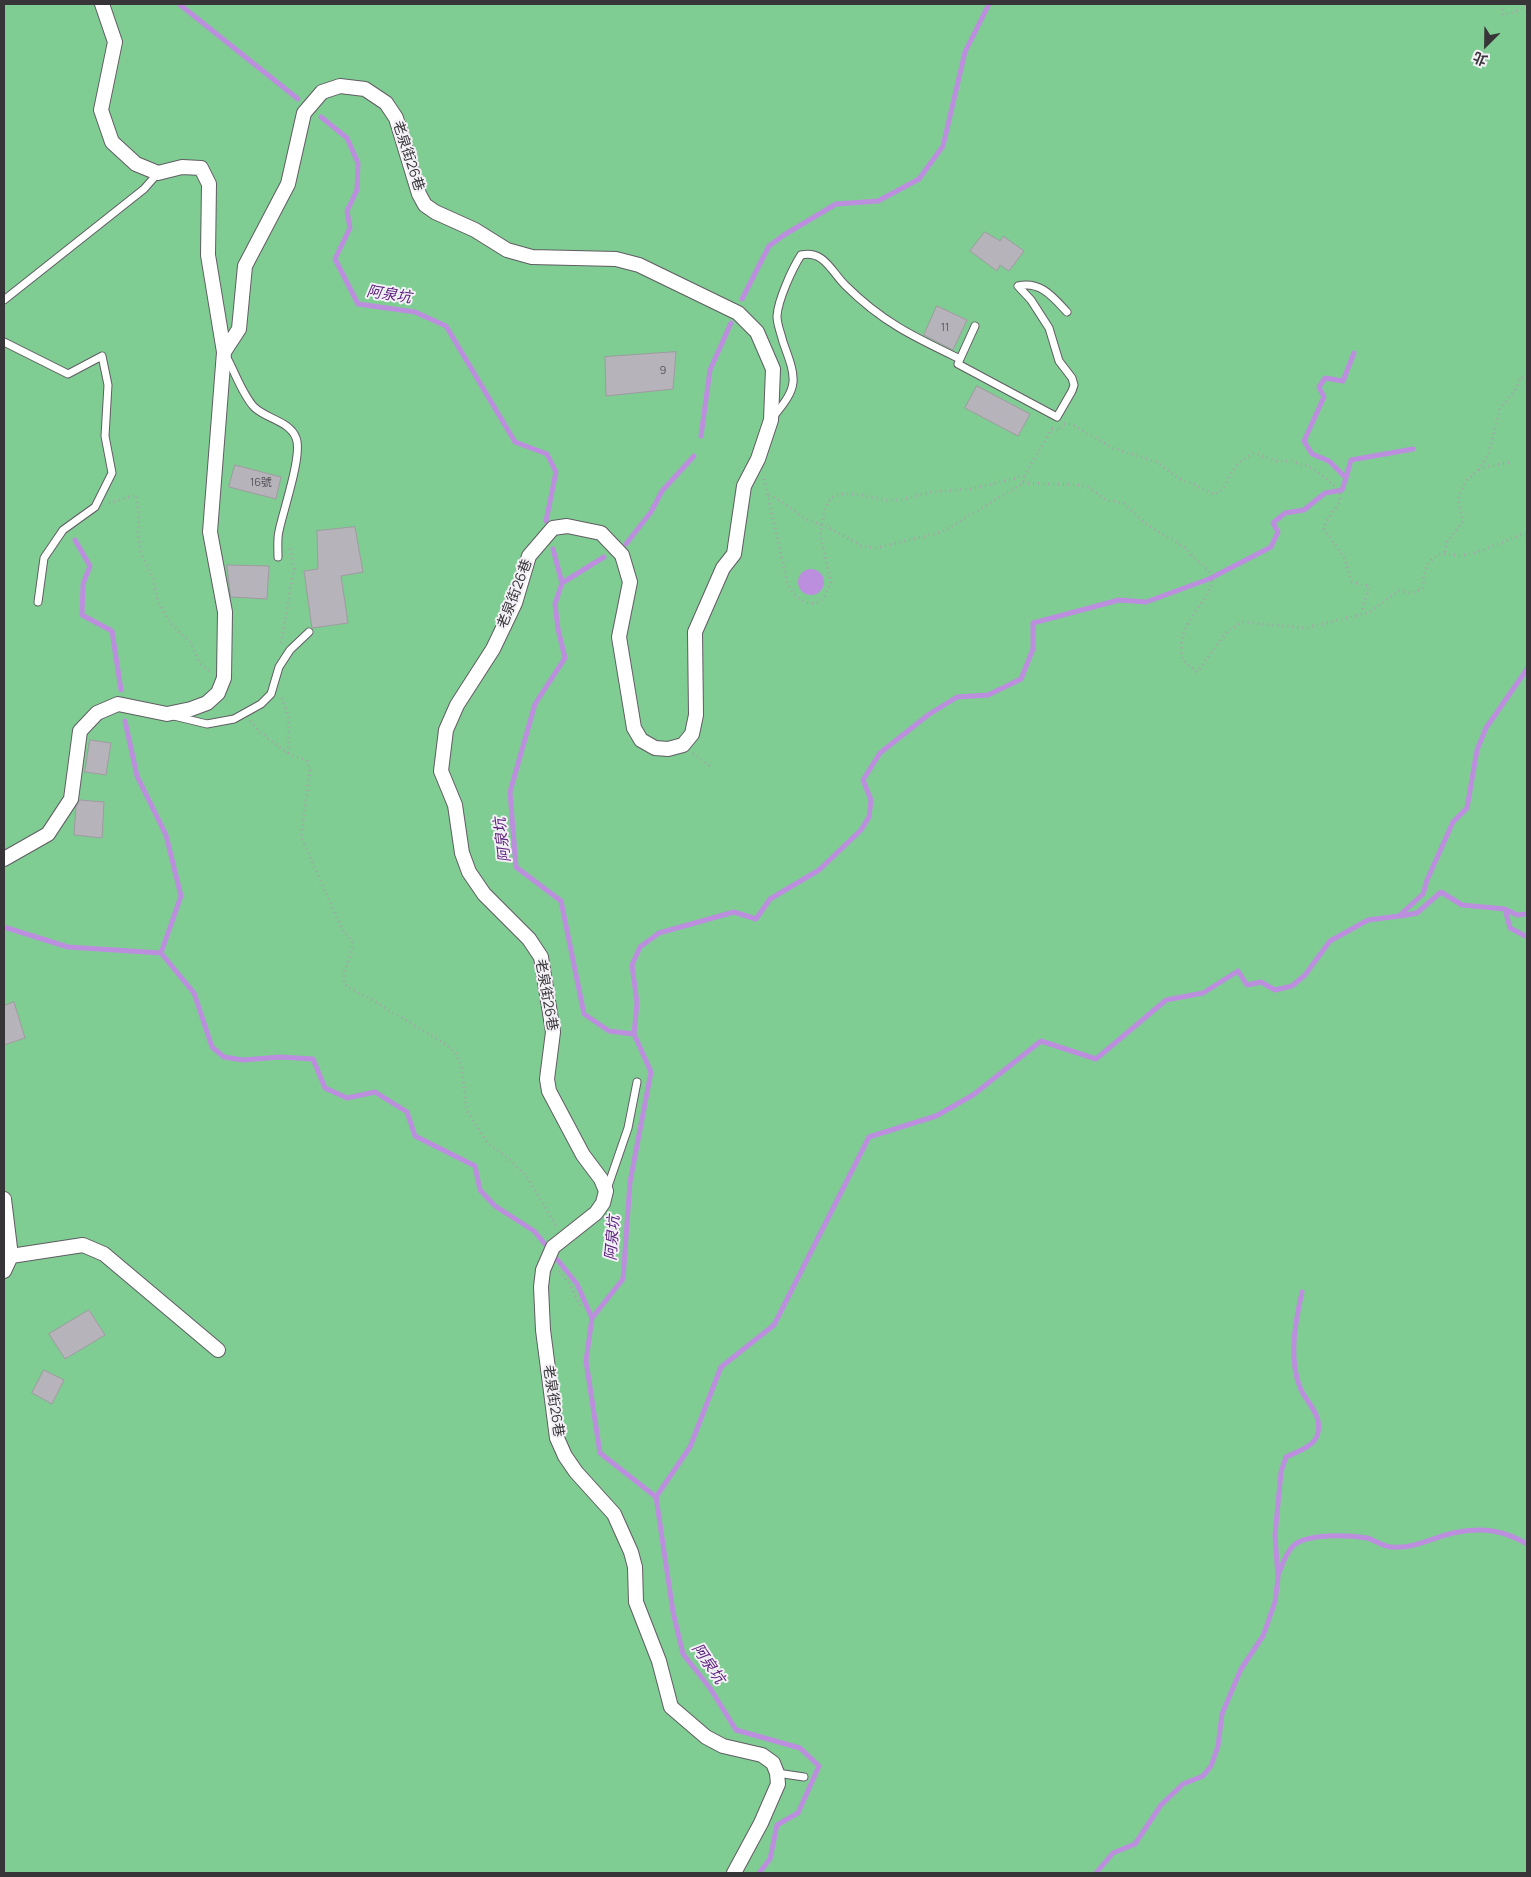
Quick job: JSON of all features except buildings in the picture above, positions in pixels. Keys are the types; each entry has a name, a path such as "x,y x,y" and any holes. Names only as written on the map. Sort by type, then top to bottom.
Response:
{"street":[{"path":"102,4 115,42 100,110 112,142 136,164 158,172"},
{"name":"老泉街26巷","path":"224,352 239,329 245,266 288,184 304,113 322,92 340,86 365,89 386,103 396,118 419,194 425,205 435,212 475,230 507,250 532,258 616,259 639,265 738,313 757,332 773,369 771,420 758,459 744,486 734,554 723,568 694,632 696,715 692,734 683,746 668,749 655,748 641,740 634,728 619,637 630,582 622,555 601,533 567,526 553,528 529,556 515,603 508,618 493,649 457,705 446,730 441,770 455,805 462,853 469,872 484,894 529,939 541,957 553,1032 547,1079 549,1091 583,1155 601,1179 606,1191 603,1203 596,1213 553,1247 547,1257 541,1287 543,1330 557,1438 565,1456 576,1472 614,1514 631,1552 635,1567 636,1602 659,1661 671,1708 706,1737 723,1746 762,1755 773,1763 778,1773"},
{"name":"老泉街26巷","path":"158,172 182,168 201,168 209,184 208,255 224,352 210,532 226,612 224,678 218,693"},
{"path":"4,859 48,834 71,799 80,731 97,713 118,704 166,714 191,709 207,703 218,693"},
{"path":"4,1198 11,1256 4,1271"},
{"path":"11,1256 83,1245 104,1254 218,1350"},
{"path":"734,1873 778,1784 778,1773"}],"lane":[{"path":"4,300 144,189 158,172"},
{"path":"771,420 789,398 794,383 792,366 778,326 777,315 801,255 808,254 826,262 843,284 888,322 960,359"},
{"path":"975,326 958,364 1058,417 1072,391 1074,385 1072,378 1059,361 1049,328 1031,300 1018,286 1027,284 1046,291 1067,312"},
{"path":"4,342 68,374 102,356 108,385 105,436 112,473 95,507 63,530 44,558 38,602"},
{"path":"224,352 253,406 262,414 285,425 293,432 297,439 297,454 278,533 278,558"},
{"path":"166,714 207,724 234,719 262,704 271,694 280,667 290,650 309,632"},
{"path":"606,1191 626,1134 637,1082"},
{"path":"778,1773 804,1777"}],"path":[{"path":"1501,4 1503,15 1523,9 1525,4"},
{"path":"1478,470 1492,444 1500,409 1516,389 1521,377 1527,376"},
{"path":"1064,424 1073,425 1113,448 1157,462 1179,479 1191,482 1213,494 1222,491 1233,470 1246,457 1255,453 1275,461 1292,461 1313,468 1337,488 1340,494 1336,510 1324,528 1344,557 1352,582 1368,586 1368,594 1363,604 1364,613"},
{"path":"1023,483 1024,476 1052,429"},
{"path":"758,459 769,495 787,582 792,592 801,600 809,603 817,603 824,598 831,582 820,536 825,508 831,498 841,494 900,500 931,492 972,489 1024,476"},
{"path":"1445,552 1446,542 1463,521 1458,501 1466,481 1485,466 1495,467 1511,462"},
{"path":"769,495 784,503 800,517 822,525 862,546 885,546 942,532 1023,483 1080,485 1089,488 1105,499 1124,504 1149,526 1188,549 1192,556 1212,574 1213,581 1191,616 1181,639 1183,660 1196,672 1228,630 1243,622 1305,628 1364,613 1391,599 1399,592 1418,592 1422,589 1424,572 1429,563 1445,552 1464,555 1508,538 1527,533"},
{"path":"95,507 136,494 141,553 153,578 158,602 171,624 195,648 199,662 210,672 218,693"},
{"path":"288,543 293,555 294,570 280,649 280,667 284,680 282,699 290,718 288,753"},
{"path":"234,719 246,717 265,737 288,753 307,761 310,770 301,837 342,929 352,941 353,946 344,974 344,983 347,988 367,997 447,1045 456,1054 461,1065 466,1111 488,1144 509,1159 527,1177 555,1225 566,1236"},
{"path":"683,746 710,766"},
{"path":"547,1257 569,1282 581,1307"}],"green space":[{"path":"4,4 1527,4 1527,1873 4,1873"}],"shaded area":[{"path":"811,569 820,573 824,582 820,591 811,595 802,591 798,582 802,573"}],"waterway":[{"name":"阿泉坑","path":"179,4 298,99"},
{"path":"742,299 769,246 784,235 836,204 878,201 919,179 943,146 965,52 989,4"},
{"name":"阿泉坑","path":"321,117 347,138 358,163 357,190 347,211 350,228 335,259 358,304 415,312 446,326 515,442 547,454 556,472 546,521"},
{"path":"701,436 710,370 731,323"},
{"path":"634,1034 637,1003 632,965 640,947 659,933 734,912 756,919 770,899 819,870 861,830 869,817 871,800 863,780 880,753 928,715 957,697 988,695 1021,679 1033,649 1033,623 1119,600 1146,602 1209,579 1271,547 1278,532 1273,523 1285,513 1304,510 1325,493 1342,490 1346,478 1329,461 1312,454 1304,441 1324,397 1319,387 1325,378 1343,381 1354,353"},
{"path":"1346,478 1351,460 1413,449"},
{"path":"626,544 651,512 662,491 694,456"},
{"path":"75,540 90,566 83,584 82,615 112,631 121,690"},
{"name":"阿泉坑","path":"553,549 562,583 555,604 558,629 565,658 535,704 510,792 516,867 561,901 584,1014 609,1031 634,1034 651,1072 630,1182 623,1279 592,1318 586,1361 600,1453 656,1497 673,1612 683,1654 710,1688 736,1730 800,1748 819,1766 798,1813 777,1825 770,1859 759,1873"},
{"path":"562,583 604,557"},
{"path":"656,1497 690,1447 721,1367 774,1325 869,1137 936,1116 973,1095 1041,1041 1096,1059 1166,1000 1203,993 1238,971 1247,985 1261,982 1275,990 1292,986 1305,975 1330,941 1368,920 1399,916 1423,894 1427,880 1453,822 1467,808 1477,750 1486,728 1527,669"},
{"path":"125,721 137,776 166,835 181,896 161,953"},
{"path":"1401,916 1417,913 1441,892 1462,905 1505,909 1517,915 1527,914"},
{"path":"1505,909 1510,928 1527,937"},
{"path":"4,927 68,947 161,953 194,993 212,1047 224,1057 243,1060 280,1057 313,1059 325,1088 347,1098 375,1092 407,1112 415,1136 475,1166 480,1190 495,1206 534,1231 545,1244"},
{"path":"556,1258 577,1284 592,1318"},
{"path":"1096,1873 1113,1853 1135,1844 1161,1805 1183,1784 1203,1776 1211,1766 1218,1746 1222,1714 1241,1669 1263,1636 1275,1602 1278,1578 1275,1535 1281,1472 1286,1457 1312,1443 1319,1429 1317,1417 1301,1390 1295,1366 1295,1329 1302,1292"},
{"path":"1279,1573 1286,1556 1293,1546 1299,1542 1317,1537 1359,1537 1367,1538 1389,1547 1401,1547 1458,1532 1485,1530 1502,1533 1527,1544"}]}
